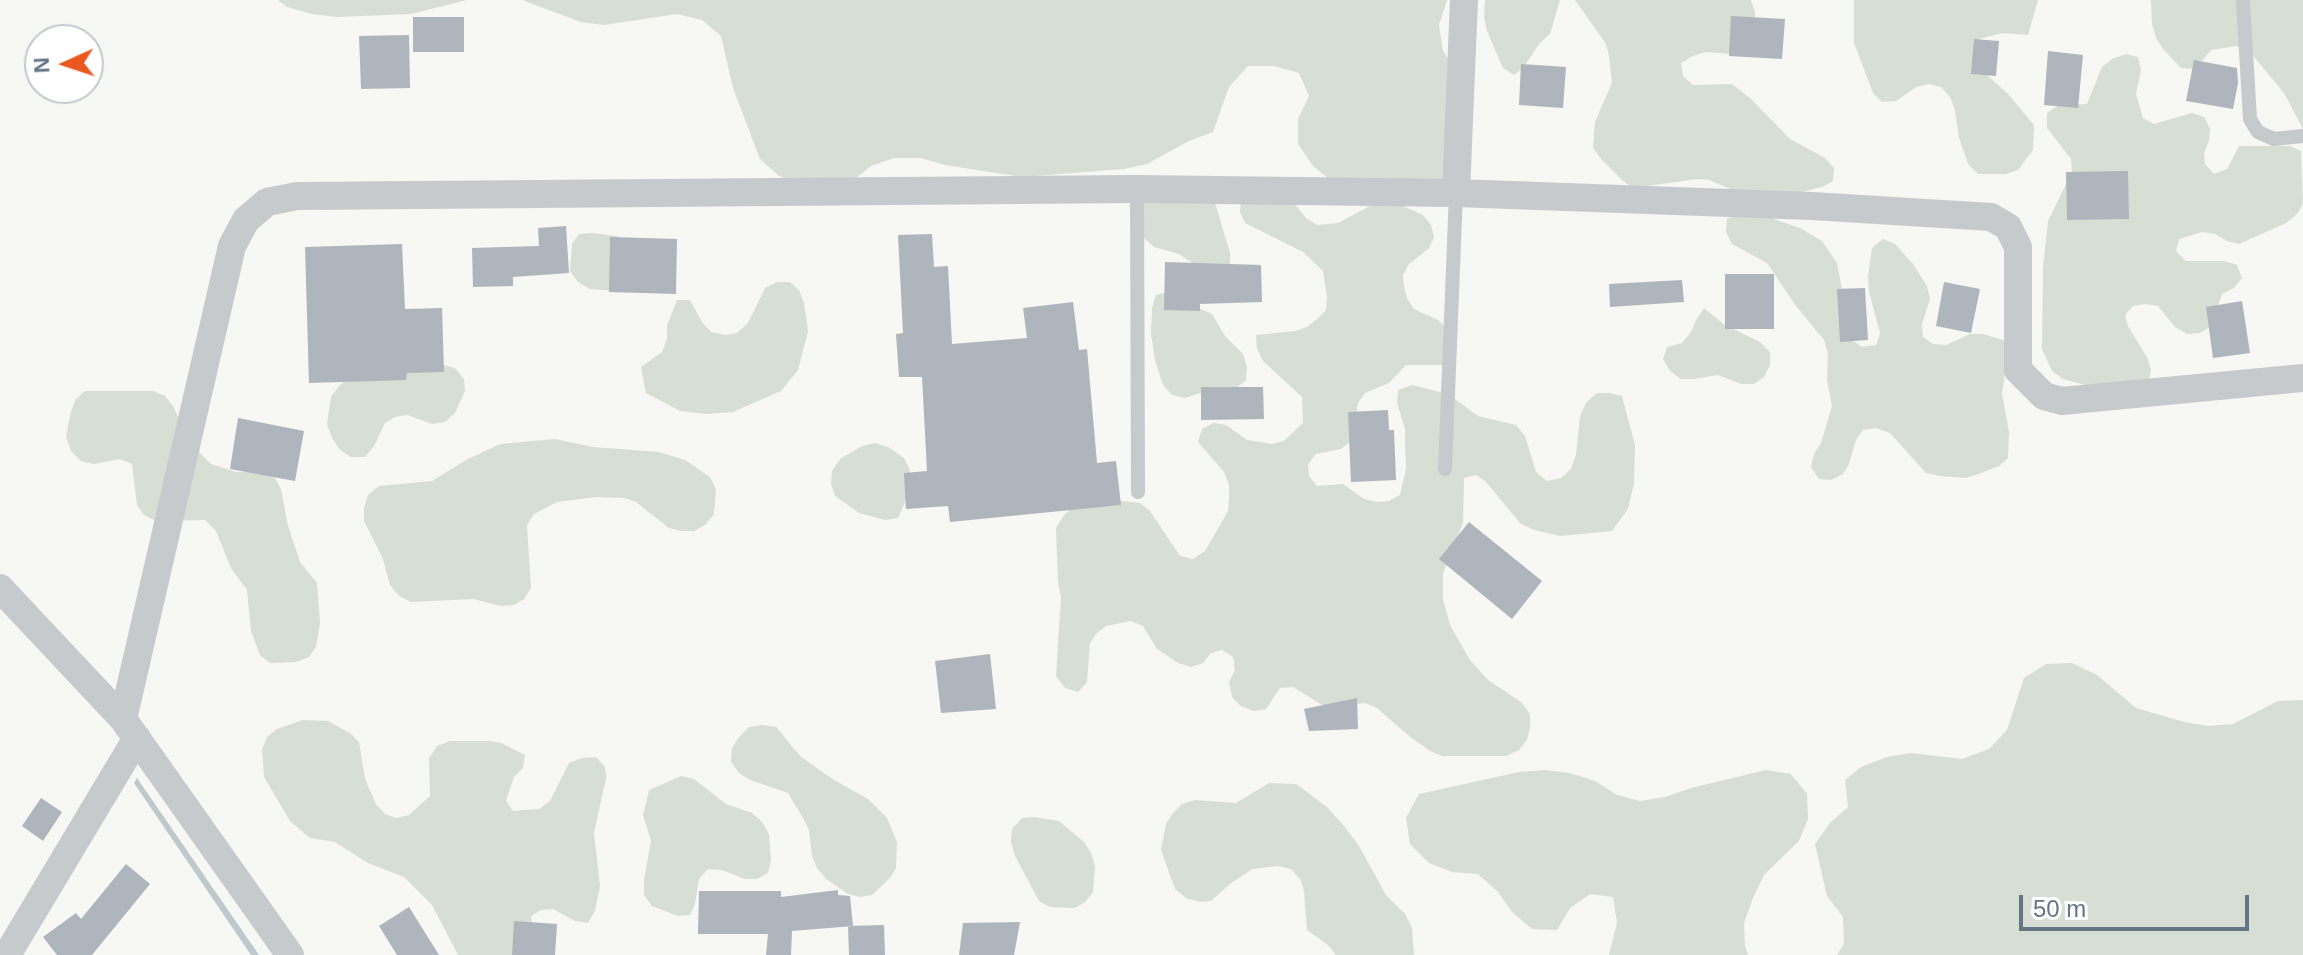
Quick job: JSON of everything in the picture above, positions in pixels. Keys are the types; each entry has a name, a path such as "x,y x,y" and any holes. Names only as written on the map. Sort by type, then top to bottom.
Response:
{"street":[{"path":"1456,193 1464,0"},
{"path":"7,955 130,729 232,246 246,220 267,202 297,196 1137,189 1456,193 1812,206 1991,217 2008,227 2018,247 2018,370 2044,396 2062,401 2303,378"},
{"path":"0,588 130,729 290,955"}],"lane":[{"path":"2243,0 2250,119 2258,132 2274,139 2303,136"},
{"path":"1137,189 1138,492"},
{"path":"1445,469 1456,193"}],"shaded area":[{"path":"278,0 467,0 411,14 337,17 287,7"},
{"path":"522,0 1447,0 1439,25 1443,51 1456,71 1462,126 1440,189 1334,183 1313,166 1298,144 1298,119 1309,96 1299,73 1274,66 1248,66 1229,87 1213,132 1147,164 1124,169 1022,177 945,165 921,158 894,158 871,166 851,182 803,185 779,176 760,159 733,88 721,36 702,20 677,14 604,25 581,22"},
{"path":"1485,0 1560,0 1550,34 1514,75 1503,68 1487,31"},
{"path":"1575,0 1751,0 1755,12 1756,38 1742,55 1705,52 1693,56 1681,63 1683,76 1693,85 1732,84 1790,139 1825,158 1834,168 1833,181 1797,193 1733,190 1709,180 1697,179 1633,188 1593,148 1595,122 1612,83 1609,56 1606,44"},
{"path":"1854,0 2038,0 2028,35 2003,33 1979,39 1988,76 2034,125 2033,150 2018,170 2006,174 1978,174 1968,164 1959,138 1955,110 1950,97 1941,87 1929,84 1916,87 1896,101 1882,102 1873,93 1854,43"},
{"path":"2151,0 2303,0 2303,129 2284,93 2250,52 2237,46 2211,50 2195,69 2181,68 2156,38"},
{"path":"2126,54 2138,57 2141,70 2136,94 2143,118 2154,124 2192,113 2204,117 2210,129 2204,153 2205,164 2214,174 2227,169 2239,146 2290,146 2301,151 2303,204 2286,223 2239,244 2202,232 2179,239 2176,251 2186,261 2224,261 2237,265 2242,278 2234,288 2222,294 2210,327 2200,333 2187,334 2175,327 2158,306 2133,306 2125,315 2128,326 2148,359 2151,371 2148,384 2099,389 2063,379 2052,371 2042,349 2043,267 2048,221 2072,172 2071,159 2047,128 2047,113 2059,105 2087,104 2102,67"},
{"path":"1209,195 1216,206 1230,253 1230,265 1214,278 1179,254 1154,247 1144,238 1144,201"},
{"path":"1289,197 1306,218 1317,225 1338,223 1372,205 1398,204 1423,215 1431,225 1434,237 1429,248 1409,264 1403,275 1404,287 1414,309 1438,320 1448,329 1449,365 1406,365 1389,383 1365,393 1358,403 1351,441 1341,449 1316,454 1308,464 1309,476 1317,486 1343,484 1364,499 1377,502 1389,501 1400,495 1406,469 1405,429 1397,403 1398,390 1412,385 1448,394 1478,416 1516,425 1525,436 1536,472 1547,481 1561,478 1571,469 1576,455 1580,416 1586,403 1597,393 1622,396 1635,445 1634,483 1628,509 1612,531 1560,536 1534,530 1521,524 1486,482 1476,475 1464,478 1463,523 1443,573 1443,599 1450,625 1470,660 1488,680 1521,702 1530,714 1527,740 1519,750 1506,756 1442,756 1409,736 1377,708 1365,703 1327,708 1293,687 1280,688 1266,709 1253,711 1241,706 1232,697 1229,682 1235,670 1233,657 1222,650 1211,653 1203,663 1191,667 1178,663 1157,649 1143,626 1131,621 1106,626 1097,633 1090,643 1087,682 1078,692 1065,688 1056,676 1061,597 1056,528 1064,515 1074,507 1113,500 1140,503 1150,511 1180,556 1193,559 1205,551 1228,511 1229,498 1229,484 1224,472 1198,442 1202,429 1213,423 1226,425 1247,440 1272,444 1284,441 1303,423 1302,397 1263,361 1257,349 1256,335 1295,331 1317,319 1326,310 1323,271 1303,252 1245,223 1240,212 1241,199"},
{"path":"1739,214 1765,216 1800,228 1822,241 1837,263 1852,340 1862,347 1876,345 1880,333 1868,277 1872,248 1883,239 1895,244 1927,286 1930,299 1922,324 1923,337 1933,344 1946,345 1970,334 1983,334 2010,342 2002,394 2009,432 2008,458 1999,466 1965,478 1926,473 1890,433 1876,428 1863,430 1843,474 1831,480 1819,479 1811,467 1832,406 1827,380 1828,353 1824,340 1767,263 1732,244 1726,232 1727,219"},
{"path":"579,234 617,236 628,243 615,291 590,289 578,282 570,271 572,244"},
{"path":"777,282 790,282 799,290 808,331 798,370 781,391 733,412 706,414 680,411 646,393 641,367 662,352 667,339 667,326 677,300 690,300 711,332 725,335 737,333 748,323 765,288"},
{"path":"1169,292 1188,308 1212,314 1225,336 1243,354 1247,367 1246,380 1236,388 1210,390 1185,398 1172,395 1163,385 1151,334 1152,308 1156,295"},
{"path":"1704,308 1725,325 1760,342 1770,352 1770,365 1764,377 1754,384 1741,384 1718,375 1681,379 1670,371 1663,359 1667,347 1682,343"},
{"path":"443,365 455,368 464,379 465,391 455,413 445,422 432,424 407,415 395,417 385,423 365,457 351,457 340,450 327,424 331,397 339,386 350,377"},
{"path":"85,391 153,391 165,396 191,444 211,464 236,472 262,472 275,478 281,489 288,526 300,562 317,583 320,623 316,647 309,657 296,662 270,663 260,655 251,631 247,590 231,568 216,531 205,520 156,521 144,515 137,505 132,464 120,459 94,464 81,461 71,451 66,437 71,411 76,399"},
{"path":"555,439 593,447 659,452 685,460 710,477 716,489 714,514 706,524 694,531 681,531 669,528 636,502 624,498 596,497 557,502 534,514 527,525 531,588 524,599 514,605 501,606 473,599 411,602 399,596 390,585 383,559 364,521 368,495 379,486 432,481 500,444"},
{"path":"875,443 888,447 904,458 910,470 908,496 898,518 885,520 859,513 835,496 831,484 832,471 840,459 862,446"},
{"path":"2072,663 2097,675 2136,708 2184,722 2209,726 2233,724 2278,701 2303,700 2303,955 1837,955 1844,944 1843,917 1827,896 1815,844 1830,823 1848,807 1845,780 1861,767 1887,757 1911,753 1962,759 1989,749 2007,730 2024,678 2046,664"},
{"path":"303,720 328,721 350,733 359,742 365,779 376,804 385,814 396,818 409,815 430,796 429,758 437,746 450,741 501,743 525,755 523,768 514,777 506,801 513,811 539,809 550,801 569,763 596,757 605,767 606,778 594,833 600,886 595,911 588,923 575,921 553,909 541,910 531,916 537,955 458,955 432,905 404,877 368,863 335,842 310,838 290,821 264,777 262,749 267,737 277,729"},
{"path":"749,727 776,727 800,756 868,799 887,818 897,842 896,868 872,895 860,897 848,894 826,879 812,856 809,830 788,793 750,780 739,773 731,762 732,748 739,737"},
{"path":"1545,770 1570,773 1595,781 1617,795 1640,801 1766,770 1791,774 1807,794 1808,819 1799,841 1764,875 1753,898 1744,923 1748,955 1609,955 1617,923 1613,897 1590,894 1570,908 1557,930 1532,929 1478,874 1452,872 1429,863 1410,844 1406,818 1419,794 1519,772"},
{"path":"681,776 694,779 726,804 752,813 762,822 769,834 771,860 768,873 757,879 708,869 699,879 690,915 678,916 652,906 644,895 651,841 643,815 649,790"},
{"path":"137,778 259,955 251,955 134,783"},
{"path":"1269,783 1296,784 1327,807 1344,826 1359,846 1386,895 1405,914 1412,928 1414,955 1336,955 1307,930 1304,891 1300,879 1291,869 1278,866 1252,869 1211,901 1186,898 1175,889 1161,850 1166,824 1173,813 1182,804 1195,800 1236,803"},
{"path":"1022,818 1059,821 1084,842 1091,853 1095,866 1093,892 1075,908 1050,907 1039,901 1014,854 1012,829"}],"building":[{"path":"1731,16 1785,19 1782,59 1729,56"},
{"path":"413,17 464,17 464,52 413,52"},
{"path":"409,35 410,88 361,89 359,36"},
{"path":"1974,39 1999,41 1996,76 1971,74"},
{"path":"2048,51 2083,55 2078,108 2044,105"},
{"path":"2194,60 2237,68 2238,83 2233,109 2186,101"},
{"path":"1521,64 1566,67 1563,108 1519,105"},
{"path":"2128,171 2129,219 2067,220 2066,172"},
{"path":"566,226 569,273 513,277 513,286 473,287 472,248 539,246 538,228"},
{"path":"932,234 934,267 948,266 952,344 1027,338 1023,308 1073,302 1079,350 1087,349 1097,463 1116,461 1121,505 950,522 948,506 906,509 904,473 927,471 922,377 899,377 896,334 903,333 898,235"},
{"path":"610,237 677,239 676,294 609,292"},
{"path":"402,244 405,309 442,308 444,372 407,373 406,380 309,383 305,247"},
{"path":"1165,262 1261,265 1262,302 1200,304 1200,311 1164,310"},
{"path":"1725,274 1774,274 1774,329 1725,329"},
{"path":"1682,280 1684,302 1610,307 1609,284"},
{"path":"1944,282 1980,289 1971,333 1936,326"},
{"path":"1865,288 1868,340 1840,342 1837,289"},
{"path":"2242,301 2250,353 2213,358 2206,307"},
{"path":"1201,387 1263,387 1264,419 1201,420"},
{"path":"1388,410 1389,430 1394,430 1396,480 1351,482 1348,412"},
{"path":"238,418 304,431 295,481 230,469"},
{"path":"1469,522 1542,581 1512,619 1439,559"},
{"path":"990,654 996,709 941,713 935,661"},
{"path":"1357,698 1358,729 1309,731 1304,709"},
{"path":"41,798 62,812 43,841 22,826"},
{"path":"126,864 150,884 92,955 57,955 43,937 76,913 81,919"},
{"path":"838,890 838,895 850,896 853,926 792,931 791,955 766,955 768,934 698,934 699,891 781,891 781,897"},
{"path":"409,907 439,955 397,955 379,926"},
{"path":"514,921 557,924 555,955 512,955"},
{"path":"1020,922 1014,955 959,955 963,923"},
{"path":"884,925 885,955 849,955 848,926"}]}
